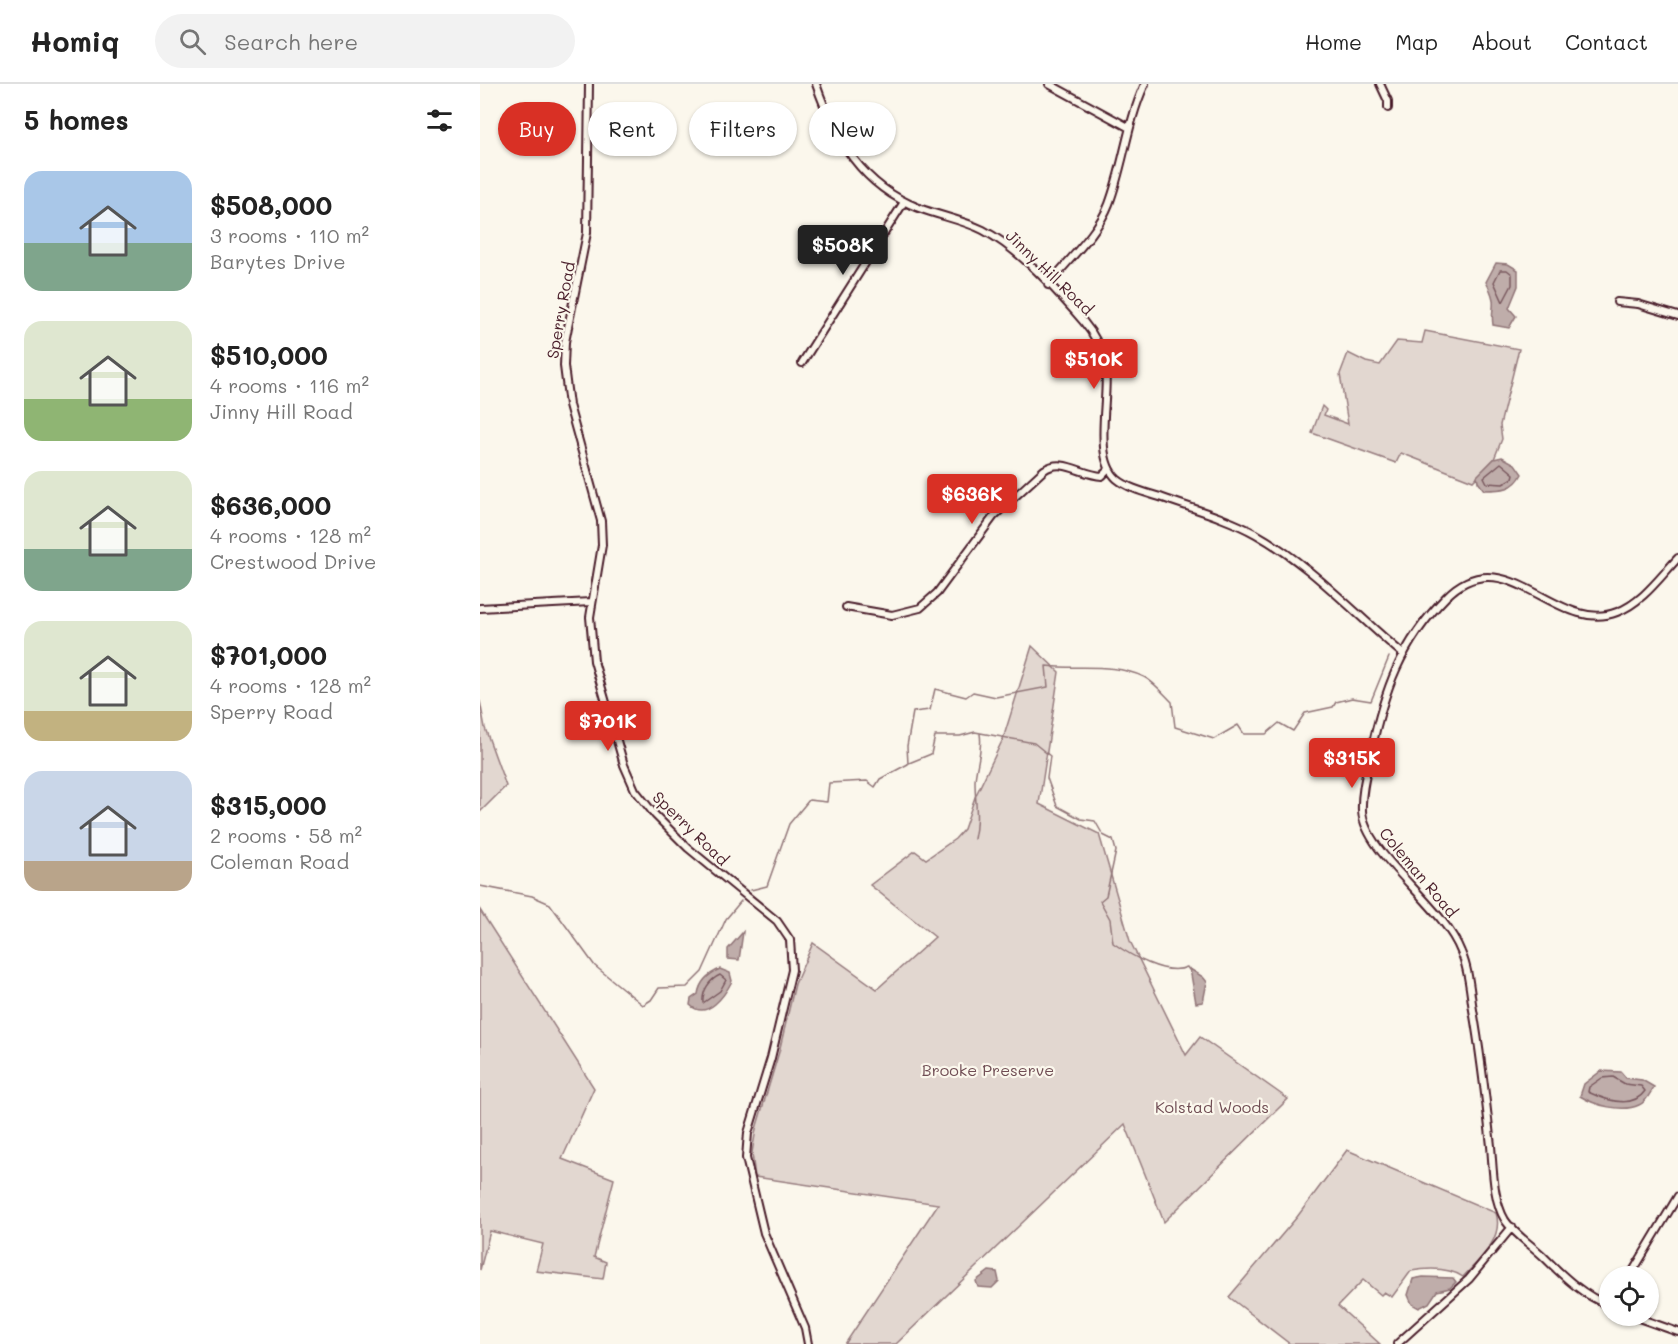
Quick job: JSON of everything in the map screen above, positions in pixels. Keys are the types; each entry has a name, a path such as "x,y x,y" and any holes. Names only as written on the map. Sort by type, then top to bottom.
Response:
{"street":[{"name":"Sperry Road","path":"589,84 587,232 564,357 569,405 601,521 602,545 591,602 590,630 594,661 624,765 635,790 667,827 777,921 790,940 792,970 771,1058 748,1133 746,1158 764,1233 806,1328 808,1344"},
{"name":"Jinny Hill Road","path":"816,84 832,128 852,158 875,183 904,202 982,230 1006,246 1090,329 1102,354 1106,374 1104,448 1109,469"},
{"path":"1049,84 1128,127"},
{"path":"1048,285 1096,226 1108,206 1128,127 1145,84"},
{"path":"1380,84 1388,101 1388,108"},
{"path":"802,363 904,202"},
{"path":"1617,303 1638,303 1678,316"},
{"path":"846,606 892,615 920,608 936,593 994,516 1044,470 1052,465 1063,465 1102,476 1109,469 1118,479 1128,485 1236,525 1267,541 1307,569 1403,654"},
{"name":"Coleman Road","path":"1512,1227 1503,1214 1496,1188 1480,1053 1464,958 1449,928 1378,846 1363,816 1364,787 1380,712 1389,683 1403,654 1446,598 1473,579 1491,576 1503,579 1576,611 1600,616 1627,608 1678,558"},
{"path":"480,608 591,602"},
{"path":"1636,1266 1678,1197"},
{"path":"1398,1344 1469,1279 1512,1227 1573,1285 1599,1300"},
{"path":"1659,1325 1678,1332"}],"green space":[{"path":"1425,331 1519,349 1500,425 1502,439 1494,459 1473,481 1401,453 1396,463 1312,433 1322,406 1326,410 1324,415 1348,424 1340,374 1348,353 1366,362 1380,365 1397,341 1422,343"},
{"name":"Brooke Preserve","path":"1032,646 1059,672 1039,804 1099,834 1130,941 1186,1055 1200,1037 1288,1099 1164,1222 1125,1124 896,1344 845,1344 938,1204 755,1177 752,1153 756,1129 779,1052 795,984 813,943 877,989 935,937 870,885 915,851 926,859 955,839 964,829 975,797 1003,739"},
{"path":"480,701 485,728 506,786 480,812"},
{"path":"480,910 594,1088 562,1159 614,1179 594,1257 606,1262 603,1279 536,1271 543,1244 490,1231 480,1270"},
{"path":"1347,1150 1496,1213 1497,1231 1489,1248 1463,1277 1451,1271 1438,1269 1411,1271 1392,1297 1384,1292 1381,1295 1363,1280 1338,1306 1380,1344 1290,1344 1229,1297 1297,1217"}],"water":[{"path":"1496,263 1508,264 1518,270 1518,286 1509,308 1516,316 1509,328 1493,325 1493,301 1486,282"},
{"path":"1502,457 1515,464 1522,474 1515,483 1507,488 1484,490 1477,476 1494,459"},
{"path":"743,932 739,960 728,959 728,949"},
{"path":"720,969 730,973 732,981 720,999 703,1010 690,1005 691,999 698,994 705,978"},
{"path":"1190,969 1207,982 1203,1002 1196,1003"},
{"path":"1601,1071 1621,1072 1626,1078 1642,1080 1654,1087 1646,1100 1639,1105 1617,1108 1600,1105 1580,1096 1584,1084"},
{"path":"989,1271 997,1272 999,1281 992,1288 978,1287 976,1281"},
{"path":"1453,1278 1456,1282 1450,1288 1437,1291 1429,1303 1419,1308 1412,1304 1408,1295 1413,1279"}],"waterway":[{"path":"751,890 767,886 789,824 809,800 827,802 829,783 867,781 875,787 880,779 908,764 907,746 913,712 930,710 935,689 966,697 973,692 996,697 1048,687 1046,666 1095,667 1132,672 1148,679 1172,702 1175,727 1214,739 1238,725 1244,734 1266,734 1279,723 1293,731 1305,713 1333,707 1336,702 1352,698 1371,701 1389,657"},
{"path":"909,763 931,754 935,736 960,736 975,732 1034,743 1050,756 1047,778 1057,806 1081,819 1095,821 1103,835 1113,840 1116,851 1106,896 1100,901 1110,919 1113,943 1138,959 1159,967 1169,969 1187,967 1189,970"},
{"path":"974,839 977,817 975,781 981,745 980,734"},
{"path":"480,886 532,896 550,904 595,966 643,1005 651,1000 659,988 687,987 702,972 726,919 741,901"}],"park label":[{"name":"Kolstad Woods","path":"1212,1106"}]}
